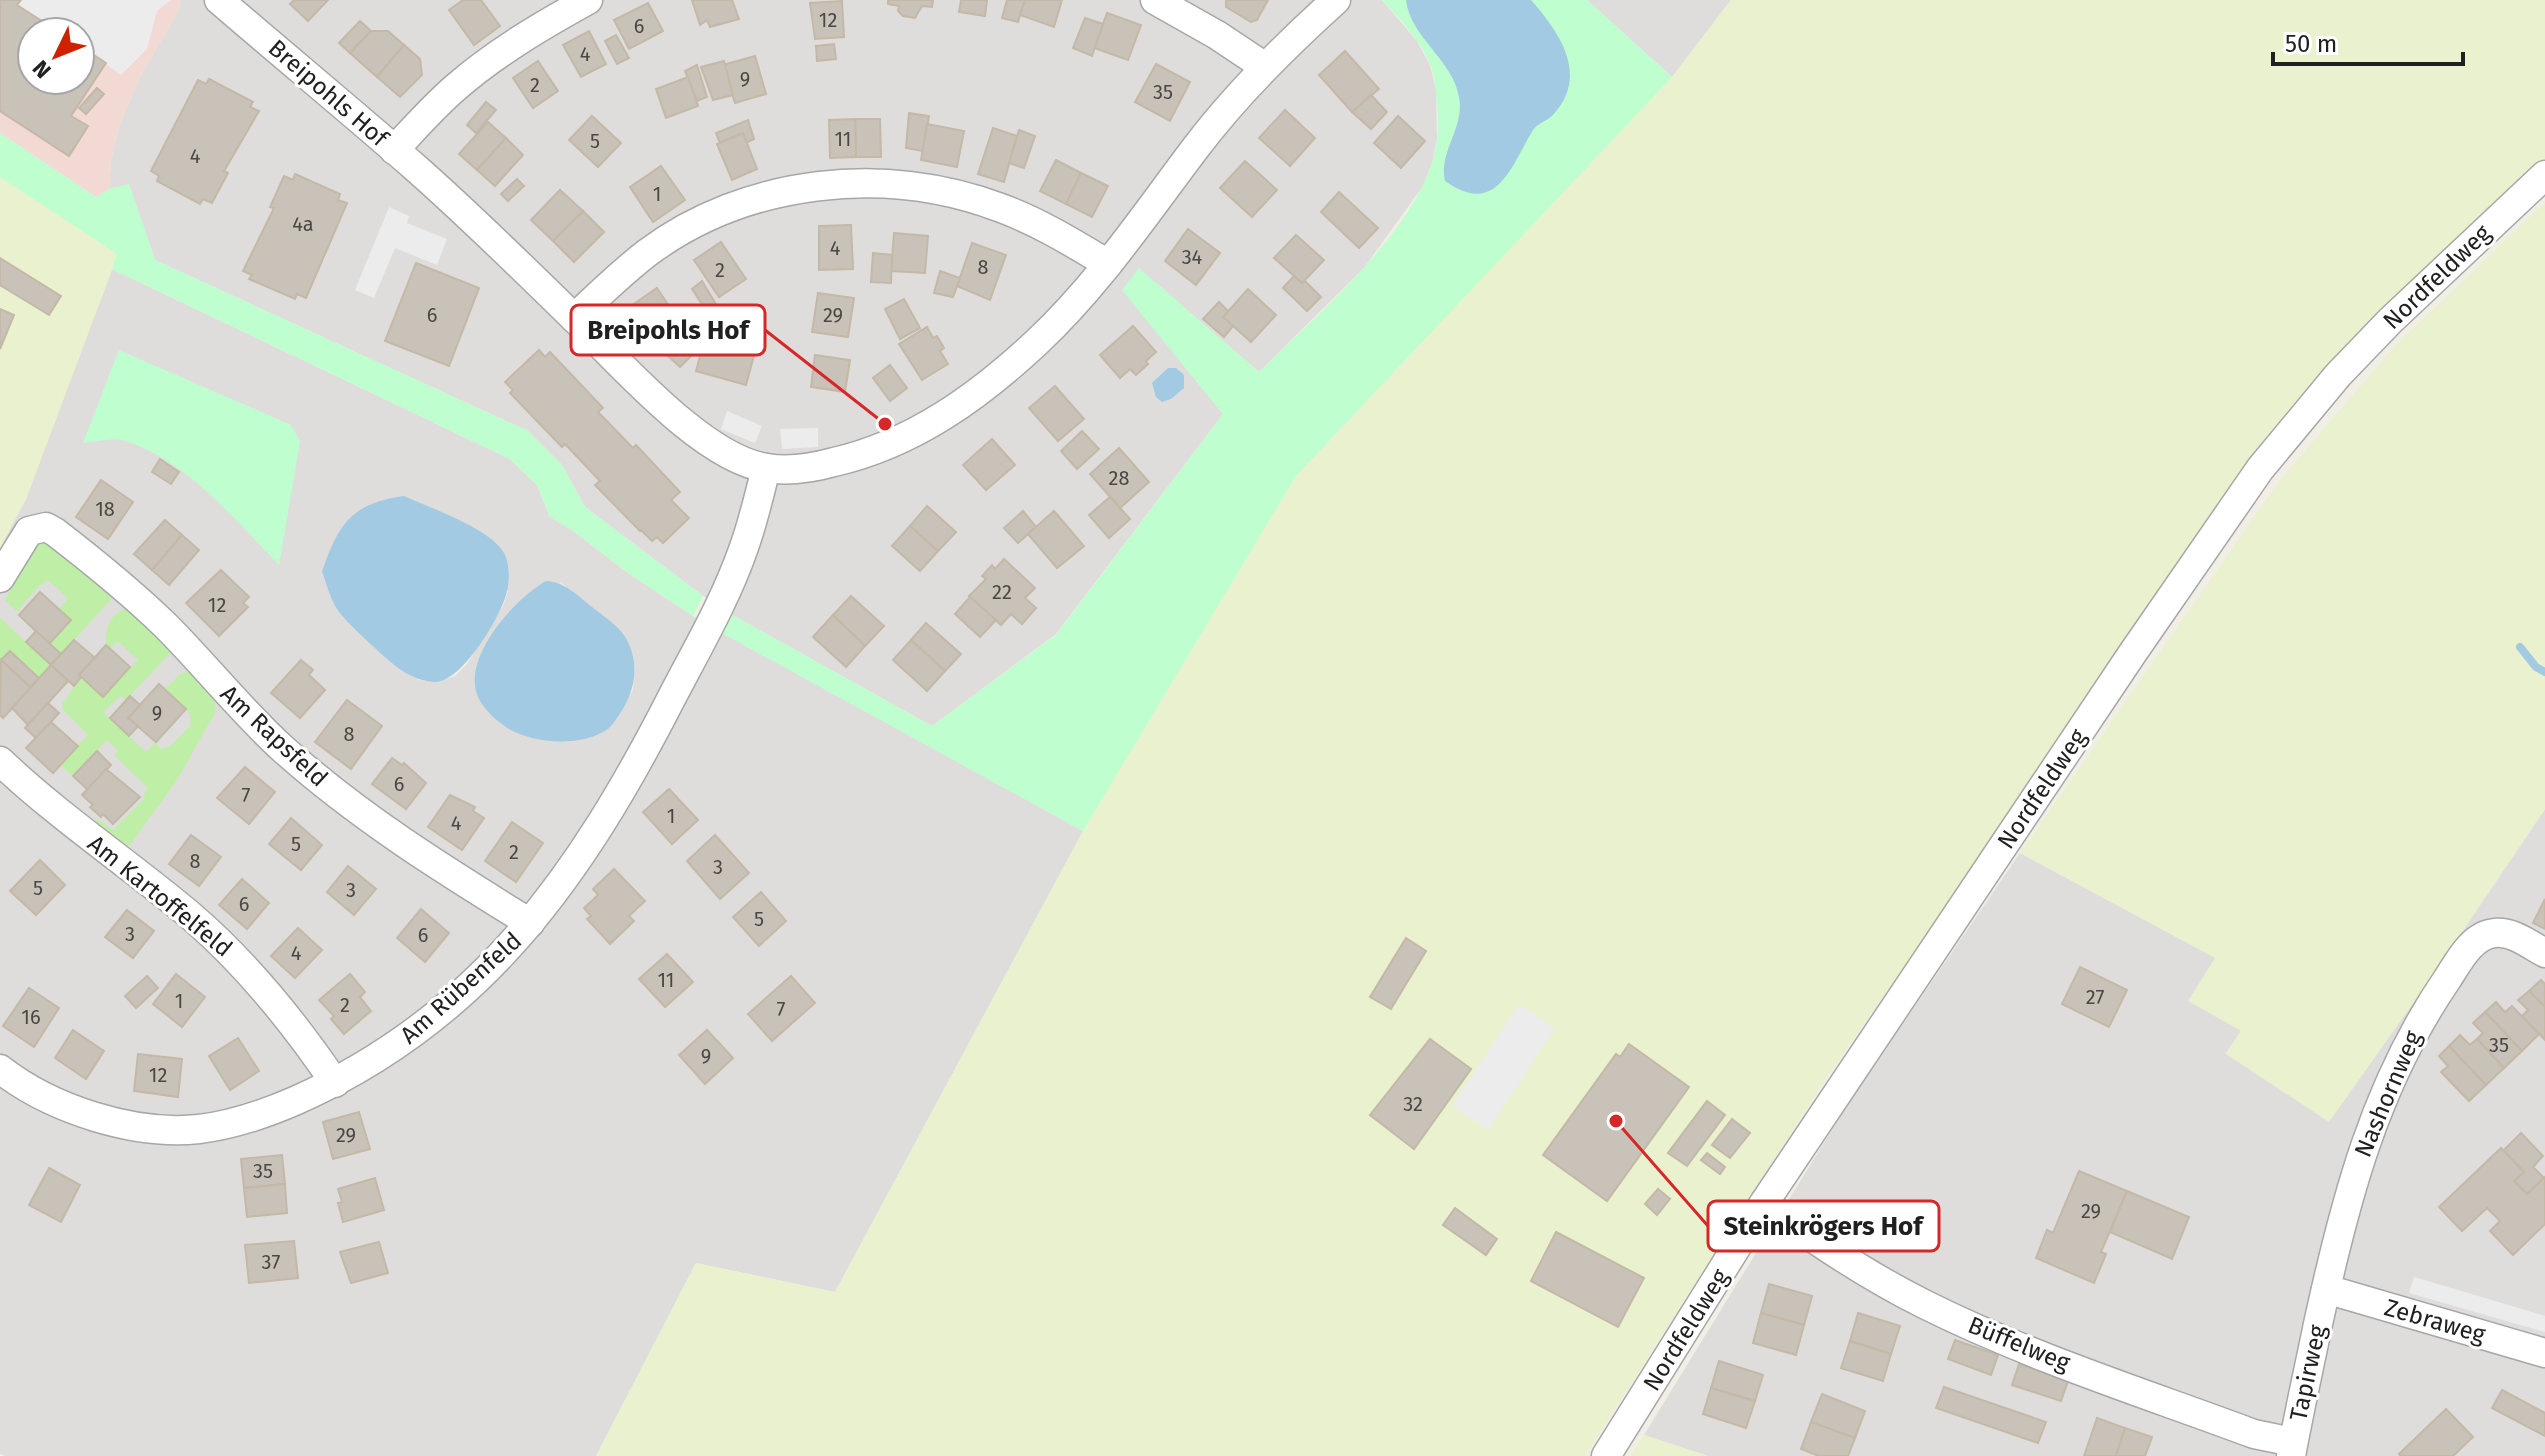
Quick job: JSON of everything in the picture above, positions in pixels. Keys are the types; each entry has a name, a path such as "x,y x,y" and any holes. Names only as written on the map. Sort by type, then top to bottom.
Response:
{"street":[{"name":"Breipohls Hof","path":"219,0 394,150 648,391 707,440 745,463 766,468 804,469 865,454 912,435 962,403 1012,364 1070,309 1108,264 1198,144 1265,67 1336,0"},
{"path":"394,150 472,74 539,27 588,0"},
{"path":"1155,0 1265,67"},
{"name":"Nordfeldweg","path":"1606,1456 1764,1203 2132,654 2275,450 2338,375 2390,321 2545,175"},
{"path":"574,318 648,253 698,223 753,201 824,185 906,186 951,193 999,207 1045,227 1108,264"},
{"name":"Am Rübenfeld","path":"0,1069 50,1100 93,1117 174,1130 208,1128 243,1121 335,1083 391,1050 425,1025 482,975 530,923 581,855 621,791 659,724 736,569 766,468"},
{"name":"Am Rapsfeld","path":"0,578 29,531 46,527 55,532 113,576 168,628 230,698 340,798 404,845 530,923"},
{"name":"Am Kartoffelfeld","path":"0,761 60,815 190,916 240,961 285,1011 335,1083"},
{"name":"Nashornweg","path":"2326,1289 2350,1186 2373,1122 2393,1071 2428,1006 2465,952 2485,936 2511,934 2545,953"},
{"name":"Büffelweg","path":"1764,1203 1866,1272 1984,1332 2292,1449"},
{"name":"Zebraweg","path":"2326,1289 2545,1353"},
{"name":"Tapirweg","path":"2292,1449 2326,1289"}],"shaded area":[{"path":"0,0 180,0 179,10 141,75 119,126 111,160 109,189 96,197 0,133"},
{"path":"21,0 171,0 157,11 147,49 121,75 96,57 96,16 34,16 17,5"},
{"path":"180,0 1382,0 1417,41 1430,65 1436,90 1437,139 1423,186 1364,268 1259,372 1139,269 1123,290 1223,414 1056,634 932,726 703,596 585,507 562,465 528,431 155,260 129,185 109,189 111,160 119,126 141,75 179,10"},
{"path":"1587,0 1731,0 1672,77"},
{"path":"389,207 409,216 407,223 447,239 437,265 395,248 374,298 355,290"},
{"path":"112,269 510,459 537,485 550,517 693,616 1083,831 835,1292 696,1263 596,1456 0,1454 0,548 26,499","holes":["322,573 508,591 503,606 467,664 455,676 437,682 419,680 401,670 338,611","560,582 624,634 635,667 633,690 609,728"]},
{"path":"727,411 762,426 755,443 721,429"},
{"path":"818,428 818,447 782,449 780,429"},
{"path":"2545,809 2545,1456 1708,1456 1644,1435 1847,1105 2020,853 2216,958 2241,1031 2226,1053 2424,988"},
{"path":"1519,1004 1555,1028 1488,1130 1452,1106"},
{"path":"2414,1277 2545,1316 2545,1332 2409,1293"}],"green space":[{"path":"1382,0 1587,0 1672,77 1296,476 1083,831 718,631 727,612 932,726 1056,635 1223,414 1122,290 1139,268 1259,372 1356,276 1401,222 1418,194 1437,144 1434,79 1430,63 1420,46"},
{"path":"1731,0 2545,0 2545,160 2428,270 2249,471 1822,1084 1585,1456 596,1456 696,1263 835,1292 1083,831 1296,476 1672,77"},
{"path":"0,133 96,197 109,189 129,184 155,260 528,431 562,465 585,507 703,596 693,616 550,517 537,485 510,459 112,269 117,254 0,177"},
{"path":"0,177 118,254 26,499 0,548"},
{"path":"2545,202 2545,809 2329,1122 2226,1054 2241,1031 2188,1001 2215,958 2020,853 2280,480 2395,346"},
{"path":"119,350 291,425 300,441 279,565 228,511 170,463 126,441 83,443"},
{"path":"34,544 53,546 116,594 61,654 49,644 70,620 59,609 68,598 48,580 17,611 5,600"},
{"path":"130,607 173,650 126,700 121,696 103,712 146,752 155,743 161,749 170,746 190,726 190,714 164,690 179,675 188,671 214,696 216,711 177,780 130,845 120,846 92,825 97,819 113,830 145,798 143,795 148,788 114,755 118,751 107,740 73,776 60,765 88,735 63,710 62,704 81,677 103,697 138,660 118,641 110,649 106,645 110,621"},
{"path":"0,618 51,665 39,678 10,651 0,661"},
{"path":"1644,1435 1708,1456 1630,1456"}],"water":[{"path":"1406,0 1531,0 1560,40 1570,69 1564,100 1553,115 1533,130 1509,172 1490,191 1478,194 1463,191 1445,181 1445,160 1458,119 1459,97 1449,71 1415,26"},
{"path":"1168,368 1176,368 1184,375 1184,388 1162,402 1156,397 1152,383"},
{"path":"404,496 486,535 504,553 507,563 509,579 506,595 488,633 457,671 436,682 405,673 360,634 336,608 322,572 341,529 359,510 386,499"},
{"path":"546,581 570,590 613,624 624,635 633,655 633,686 625,705 608,729 585,739 545,740 509,729 485,708 475,683 483,649 493,632 519,602"}],"building":[{"path":"0,0 21,0 17,5 34,16 16,16 16,96 84,96 71,116 88,126 69,156 0,111"},
{"path":"294,0 328,0 308,21 290,4"},
{"path":"463,0 481,0 500,26 474,45 449,10"},
{"path":"692,0 732,0 739,19 710,27 707,20 700,25"},
{"path":"888,0 933,0 932,7 922,6 915,18 903,16 898,11 899,6 888,4"},
{"path":"961,0 987,0 985,16 959,12"},
{"path":"1007,0 1025,0 1018,22 1002,18"},
{"path":"1025,0 1062,0 1054,27 1020,15"},
{"path":"1226,0 1268,0 1257,20 1251,22 1226,7"},
{"path":"842,1 844,37 815,39 810,3"},
{"path":"648,3 663,31 629,49 614,20"},
{"path":"1107,13 1141,25 1128,60 1094,48"},
{"path":"1085,18 1103,24 1092,56 1073,48"},
{"path":"360,21 371,31 350,53 339,43"},
{"path":"371,31 388,31 404,45 377,77 350,53"},
{"path":"589,31 606,64 581,77 563,45"},
{"path":"616,35 629,58 617,64 605,41"},
{"path":"834,44 836,59 817,61 816,46"},
{"path":"404,45 420,59 422,75 400,97 377,77"},
{"path":"1345,51 1379,89 1352,112 1319,75"},
{"path":"96,56 106,63 96,78"},
{"path":"755,56 766,94 735,103 723,65"},
{"path":"538,61 558,91 533,108 513,78"},
{"path":"724,61 733,95 713,100 701,67"},
{"path":"1156,64 1190,82 1170,121 1135,102"},
{"path":"697,65 707,97 697,101 685,71"},
{"path":"688,77 698,106 666,118 656,89"},
{"path":"209,79 253,102 250,107 259,111 224,171 228,173 212,203 203,199 200,204 157,181 159,176 151,171 198,80 206,84"},
{"path":"96,89 104,94 86,114 79,108 90,96 96,96"},
{"path":"1371,95 1387,112 1371,129 1352,112"},
{"path":"486,102 496,110 476,133 467,125"},
{"path":"1285,110 1315,138 1290,166 1259,138"},
{"path":"909,113 929,116 923,151 906,148"},
{"path":"592,116 621,143 598,167 569,140"},
{"path":"1398,116 1425,141 1401,168 1374,143"},
{"path":"855,119 880,119 881,157 856,157"},
{"path":"855,119 856,157 830,158 829,120"},
{"path":"748,120 754,139 746,143 743,133 720,143 716,133"},
{"path":"488,122 506,138 477,170 459,154"},
{"path":"927,124 964,131 957,167 921,160"},
{"path":"993,128 1017,136 1004,182 978,174"},
{"path":"1019,130 1035,136 1024,168 1009,163"},
{"path":"743,133 757,169 732,180 717,144"},
{"path":"506,138 523,155 495,186 477,170"},
{"path":"1056,160 1081,173 1066,204 1040,191"},
{"path":"1245,161 1277,190 1252,217 1220,188"},
{"path":"661,166 685,200 653,222 630,187"},
{"path":"1081,173 1108,186 1092,217 1066,204"},
{"path":"295,174 340,194 338,200 347,203 306,298 297,294 295,299 249,279 252,275 243,271 274,208 270,207 284,176 293,180"},
{"path":"517,179 524,186 508,201 501,194"},
{"path":"560,190 583,211 553,241 531,220"},
{"path":"1339,192 1378,228 1359,248 1321,212"},
{"path":"583,211 604,232 574,262 553,241"},
{"path":"851,225 853,269 819,270 819,226"},
{"path":"1188,229 1220,253 1196,285 1165,261"},
{"path":"894,233 928,236 925,273 891,271"},
{"path":"1296,235 1324,260 1302,283 1274,258"},
{"path":"721,242 746,279 719,297 694,260"},
{"path":"972,243 1006,255 990,300 957,286"},
{"path":"873,253 892,255 891,283 871,282"},
{"path":"0,258 61,296 49,315 0,285"},
{"path":"416,263 479,288 449,366 385,341"},
{"path":"940,271 960,278 953,297 934,293"},
{"path":"1294,276 1302,283 1305,281 1321,297 1307,311 1283,288"},
{"path":"702,281 720,311 711,318 692,289"},
{"path":"657,288 681,324 655,342 631,306"},
{"path":"1248,289 1276,315 1251,342 1223,317"},
{"path":"818,293 854,298 848,337 812,332"},
{"path":"904,299 920,328 900,339 885,309"},
{"path":"1219,302 1228,311 1223,317 1233,326 1224,337 1203,319"},
{"path":"0,309 14,315 0,349"},
{"path":"1133,326 1156,352 1136,375 1130,369 1120,378 1100,355"},
{"path":"927,327 944,348 940,351 948,364 922,380 899,344"},
{"path":"690,330 703,344 680,367 666,354"},
{"path":"706,334 756,348 746,385 696,371"},
{"path":"539,350 545,357 550,352 603,408 598,412 633,448 636,445 680,492 671,500 689,518 663,543 657,537 652,541 640,531 595,485 600,481 510,393 513,390 505,382"},
{"path":"815,355 850,360 845,392 811,387"},
{"path":"890,365 907,388 890,401 873,378"},
{"path":"1055,386 1084,419 1058,441 1029,408"},
{"path":"1082,431 1099,449 1077,469 1061,451"},
{"path":"992,439 1015,465 986,490 963,465"},
{"path":"1119,448 1149,482 1120,508 1090,474"},
{"path":"160,459 179,472 171,484 152,472"},
{"path":"101,480 133,502 108,539 76,517"},
{"path":"1110,497 1130,519 1109,538 1089,515"},
{"path":"927,506 956,532 938,551 910,526"},
{"path":"1023,511 1036,527 1018,543 1004,528"},
{"path":"1054,511 1084,546 1057,568 1028,534"},
{"path":"165,520 182,535 152,570 134,554"},
{"path":"910,526 938,551 920,571 892,546"},
{"path":"182,535 199,550 169,585 152,570"},
{"path":"1004,559 1035,588 1025,598 1036,608 1022,624 1011,614 1001,625 969,596 986,579 982,576 992,565 995,569"},
{"path":"221,570 249,597 243,603 248,607 219,636 186,603"},
{"path":"40,592 71,620 49,644 19,615"},
{"path":"851,596 884,626 865,646 833,615"},
{"path":"970,597 996,620 980,637 955,614"},
{"path":"833,615 865,646 846,667 813,637"},
{"path":"926,623 961,654 945,671 911,640"},
{"path":"36,631 61,654 51,665 26,642"},
{"path":"74,640 95,658 79,675 81,677 74,686 51,665"},
{"path":"911,640 945,671 927,691 893,660"},
{"path":"106,645 130,667 103,697 79,675"},
{"path":"10,651 39,678 30,687 1,660"},
{"path":"1,660 31,688 3,718 0,715"},
{"path":"301,660 313,670 309,675 325,690 300,718 271,693"},
{"path":"51,665 68,681 28,725 12,708"},
{"path":"159,684 186,709 156,742 128,718"},
{"path":"130,696 140,705 128,718 138,726 129,736 110,718"},
{"path":"347,700 382,726 351,769 315,742"},
{"path":"48,703 59,713 36,738 25,728"},
{"path":"51,722 78,746 53,773 26,748"},
{"path":"97,751 111,765 88,790 73,776"},
{"path":"392,758 402,765 404,763 426,783 406,809 372,784"},
{"path":"245,767 275,792 249,824 217,798"},
{"path":"106,769 140,797 113,824 90,807 93,805 82,795"},
{"path":"669,789 698,820 672,844 643,812"},
{"path":"450,795 475,807 473,811 484,818 462,850 428,827"},
{"path":"291,818 322,845 301,870 269,844"},
{"path":"512,822 543,843 516,882 485,861"},
{"path":"191,835 221,857 199,886 169,864"},
{"path":"715,835 749,873 720,899 687,861"},
{"path":"40,860 65,885 36,915 10,891"},
{"path":"348,866 376,889 354,915 327,892"},
{"path":"614,869 645,901 629,916 634,921 610,944 587,919 591,916 584,908 598,895 593,889"},
{"path":"242,879 269,903 247,929 219,905"},
{"path":"761,892 786,921 759,946 733,917"},
{"path":"2545,899 2545,929 2533,923"},
{"path":"421,909 449,933 425,962 397,938"},
{"path":"127,910 154,931 133,958 105,937"},
{"path":"298,928 322,950 295,978 271,956"},
{"path":"1406,938 1426,951 1391,1009 1370,997"},
{"path":"667,954 693,982 665,1007 639,979"},
{"path":"2080,967 2127,990 2109,1027 2062,1004"},
{"path":"176,974 205,997 182,1027 153,1004"},
{"path":"350,974 365,992 360,997 371,1011 344,1034 331,1019 334,1016 319,1000"},
{"path":"147,976 158,988 136,1008 125,996"},
{"path":"791,976 815,1003 772,1041 748,1014"},
{"path":"2541,980 2545,984 2545,1007 2529,991"},
{"path":"29,988 59,1008 34,1047 3,1026"},
{"path":"2529,991 2545,1007 2545,1040 2522,1016 2528,1010 2518,1000"},
{"path":"2496,1002 2505,1012 2512,1006 2539,1034 2522,1051 2485,1012"},
{"path":"2485,1012 2522,1051 2504,1068 2477,1039 2483,1033 2473,1023"},
{"path":"73,1030 104,1051 86,1079 55,1058"},
{"path":"707,1030 733,1058 705,1084 679,1055"},
{"path":"2460,1035 2470,1045 2477,1039 2504,1068 2486,1085 2449,1046"},
{"path":"238,1038 259,1071 230,1090 209,1056"},
{"path":"1430,1039 1471,1069 1414,1149 1370,1115"},
{"path":"1629,1044 1689,1087 1607,1201 1543,1155 1616,1054 1620,1057"},
{"path":"2449,1046 2486,1085 2469,1101 2441,1072 2448,1066 2439,1056"},
{"path":"138,1054 182,1059 178,1097 134,1091"},
{"path":"1707,1101 1725,1115 1687,1166 1668,1153"},
{"path":"359,1112 370,1149 333,1159 323,1122"},
{"path":"1732,1119 1750,1133 1730,1158 1712,1145"},
{"path":"2521,1133 2543,1156 2533,1167 2544,1178 2527,1194 2514,1181 2524,1172 2503,1151"},
{"path":"2501,1148 2524,1172 2514,1181 2527,1194 2545,1177 2545,1224 2513,1255 2490,1231 2500,1221 2487,1208 2462,1231 2439,1207"},
{"path":"1707,1153 1725,1167 1720,1174 1701,1160"},
{"path":"282,1155 285,1184 244,1188 241,1159"},
{"path":"49,1168 80,1185 61,1222 29,1205"},
{"path":"2079,1171 2127,1191 2101,1252 2106,1254 2094,1283 2036,1258 2047,1230 2053,1233"},
{"path":"375,1178 384,1210 343,1222 338,1189"},
{"path":"285,1184 287,1213 247,1217 244,1188"},
{"path":"1658,1189 1670,1199 1657,1215 1645,1204"},
{"path":"2127,1191 2189,1217 2172,1259 2110,1232"},
{"path":"1455,1208 1497,1239 1486,1255 1443,1225"},
{"path":"1556,1232 1644,1278 1618,1327 1531,1281"},
{"path":"294,1241 298,1278 249,1283 245,1245"},
{"path":"379,1242 388,1273 351,1283 340,1252"},
{"path":"1769,1284 1812,1296 1804,1325 1761,1313"},
{"path":"1761,1313 1804,1325 1796,1355 1753,1343"},
{"path":"1858,1313 1900,1326 1891,1354 1850,1341"},
{"path":"1955,1340 1998,1355 1991,1375 1948,1359"},
{"path":"1850,1341 1891,1354 1883,1381 1841,1368"},
{"path":"1719,1361 1763,1375 1755,1401 1711,1388"},
{"path":"2019,1364 2068,1381 2061,1401 2012,1385"},
{"path":"1944,1387 2046,1422 2038,1443 1936,1408"},
{"path":"1711,1388 1755,1401 1746,1428 1703,1414"},
{"path":"2502,1390 2545,1413 2545,1436 2492,1408"},
{"path":"1822,1394 1865,1411 1855,1438 1811,1422"},
{"path":"2446,1409 2473,1437 2453,1456 2400,1456 2399,1454"},
{"path":"2097,1418 2125,1428 2116,1456 2084,1456"},
{"path":"1811,1422 1855,1438 1848,1456 1819,1456 1801,1449"},
{"path":"2125,1428 2152,1437 2145,1456 2116,1456"}],"waterway":[{"path":"2520,647 2536,667 2545,672"}],"place":[{"name":"Breipohls Hof","path":"885,424"},
{"name":"Steinkrögers Hof","path":"1616,1121"}]}
